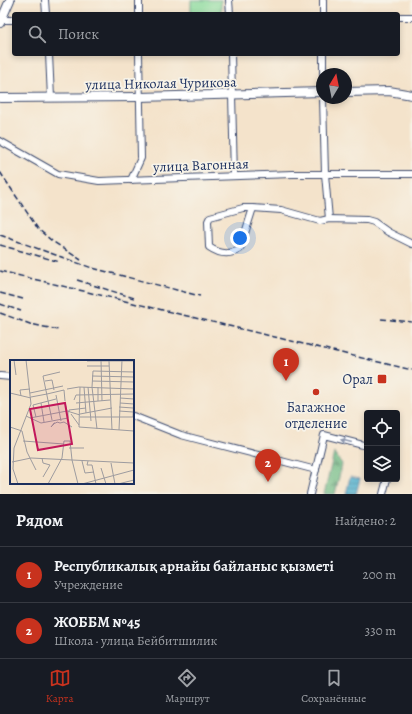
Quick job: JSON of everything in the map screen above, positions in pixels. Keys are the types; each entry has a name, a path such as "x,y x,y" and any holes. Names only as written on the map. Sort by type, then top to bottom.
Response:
{"street":[{"path":"10,0 1,21 12,20"},
{"path":"46,0 46,12"},
{"path":"139,0 139,12"},
{"path":"230,0 230,12"},
{"path":"323,0 323,12"},
{"path":"400,17 412,17"},
{"path":"49,56 51,98"},
{"path":"131,180 141,158 139,56"},
{"path":"231,56 234,176"},
{"path":"323,56 323,68"},
{"path":"352,92 389,91 412,95"},
{"name":"улица Николая Чурикова","path":"0,98 140,97 316,92"},
{"path":"323,104 325,174 329,219"},
{"name":"улица Вагонная","path":"0,141 58,174 99,181 234,176 412,174"},
{"path":"253,208 240,250 226,254 209,247 208,221 210,217 243,208 253,208 281,210 320,221 329,219 374,222 388,232 412,244"},
{"path":"0,376 10,377"},
{"path":"134,416 181,435 316,470"},
{"path":"310,494 324,435 364,445"},
{"path":"383,494 386,482"}],"green space":[{"path":"191,0 221,0 221,12 191,12"},
{"path":"334,453 342,464 335,494 324,494"}],"water":[{"path":"350,477 360,479 356,494 346,494"}],"railway":[{"path":"0,172 38,229 52,241 81,260"},
{"path":"0,235 92,268 200,296"},
{"path":"0,245 60,262"},
{"path":"0,271 412,370"},
{"path":"77,280 134,298"},
{"path":"0,293 23,299"},
{"path":"0,304 21,311"},
{"path":"0,313 30,324 59,330"},
{"path":"381,319 412,322"}],"place":[{"name":"Орал","path":"382,379"},
{"name":"Республикалық арнайы байланыс қызметі","path":"286,381"},
{"name":"Багажное отделение","path":"316,392"},
{"name":"ЖОББМ №45","path":"268,482"}]}
